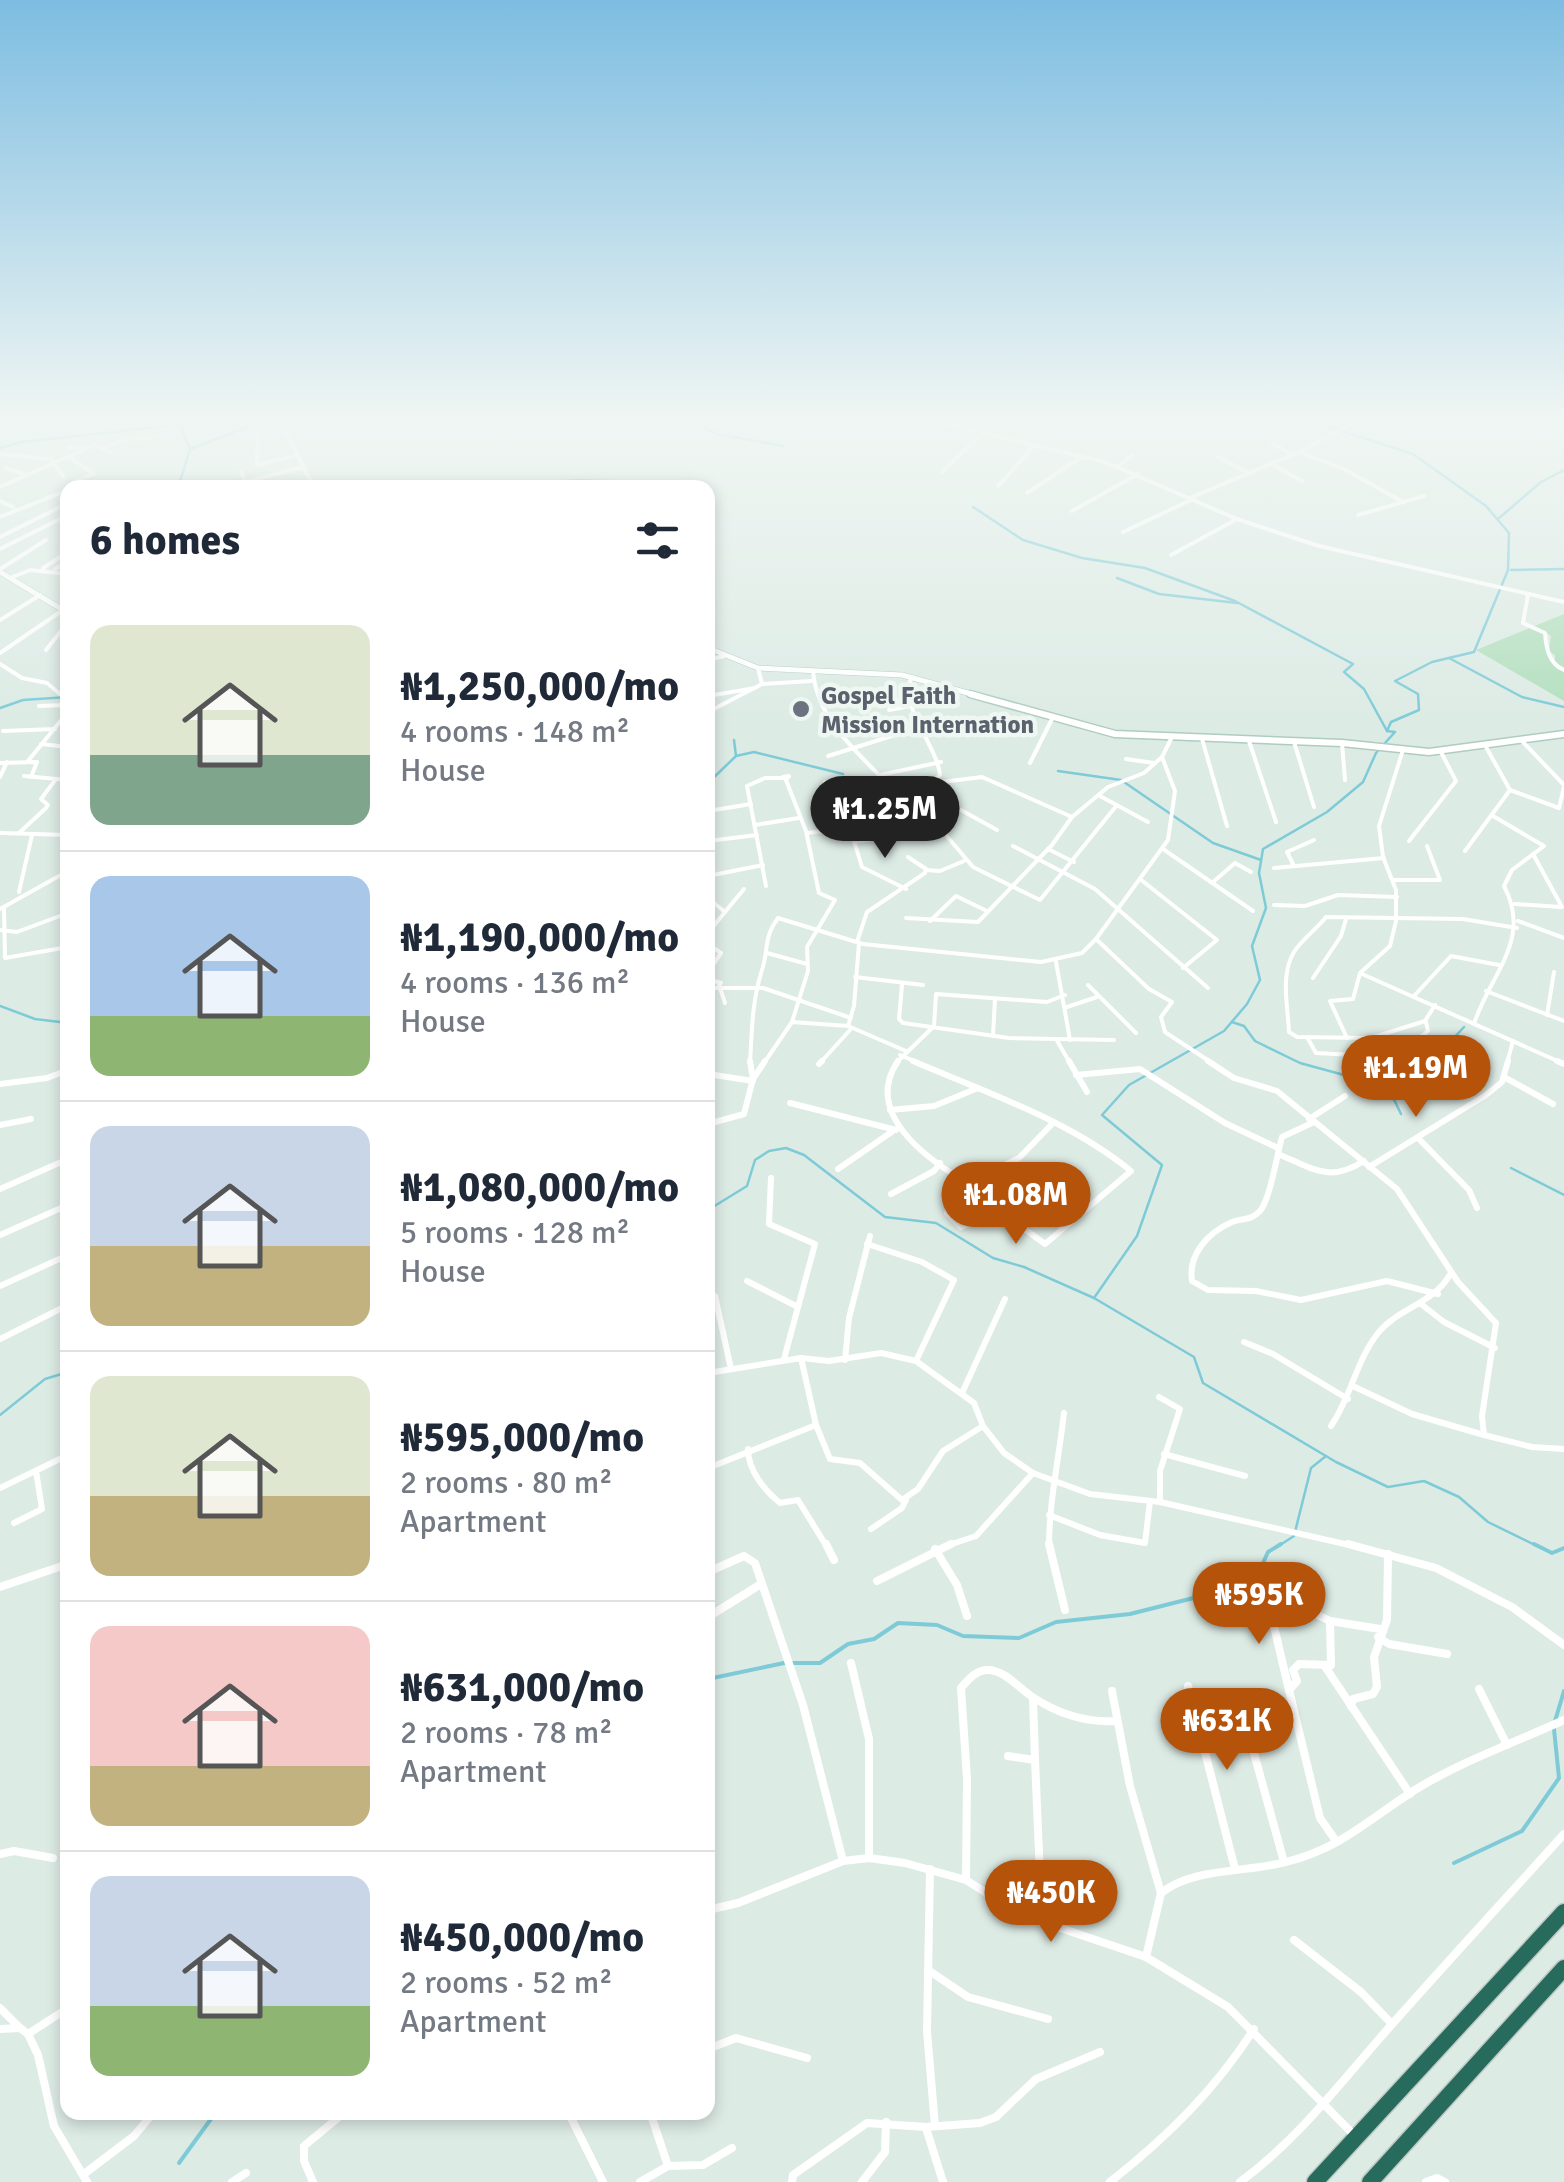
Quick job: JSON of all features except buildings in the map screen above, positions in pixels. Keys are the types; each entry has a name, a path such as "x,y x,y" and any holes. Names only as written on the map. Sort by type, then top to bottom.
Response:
{"highway":[{"path":"1315,2182 1564,1912"},
{"path":"1370,2182 1563,1972"}],"main road":[{"path":"0,570 60,606"},
{"path":"715,652 758,668 912,677 1115,734 1342,743 1441,752 1560,734"}],"street":[{"path":"0,537 41,519"},
{"path":"1123,532 1150,519"},
{"path":"1170,555 1238,519 1319,546 1564,602"},
{"path":"0,549 60,520"},
{"path":"0,570 46,540"},
{"path":"10,578 41,570 60,557"},
{"path":"52,571 60,566"},
{"path":"41,570 60,572"},
{"path":"0,620 40,595"},
{"path":"1528,595 1523,623 1546,634 1546,649 1556,668 1564,670"},
{"path":"0,654 60,612"},
{"path":"46,650 60,632"},
{"path":"715,658 724,656"},
{"path":"0,664 20,673 22,678 53,686 60,694"},
{"path":"715,708 760,686 763,676 758,668"},
{"path":"813,671 818,696 852,750 883,782 834,791"},
{"path":"912,677 907,686 910,706 941,762 940,775 930,786 942,810 940,828"},
{"path":"715,693 812,681"},
{"path":"715,701 720,706"},
{"path":"39,706 60,707"},
{"path":"890,710 910,706"},
{"path":"1030,763 1053,717"},
{"path":"1,733 7,724"},
{"path":"28,761 60,724"},
{"path":"1,733 55,730"},
{"path":"828,756 895,735 925,732"},
{"path":"1560,734 1564,744"},
{"path":"906,918 976,924 1048,849 1072,817 1162,757 1172,737"},
{"path":"1202,739 1227,826"},
{"path":"1510,790 1558,808 1564,786 1522,741"},
{"path":"1249,742 1276,822"},
{"path":"1294,742 1314,807"},
{"path":"1342,743 1345,780"},
{"path":"41,744 60,747"},
{"path":"1465,851 1510,790 1486,747"},
{"path":"1346,1038 1330,1002 1353,999 1360,973 1390,946 1396,921 1397,896 1378,826 1403,750"},
{"path":"1409,841 1456,781 1441,752"},
{"path":"753,1080 750,1071 754,986 766,935 778,918 858,942 1056,962 1082,953 1162,849 1171,831 1175,791 1162,757"},
{"path":"1126,759 1154,763"},
{"path":"0,777 3,762 28,761 39,764 28,776 60,779"},
{"path":"880,775 941,762"},
{"path":"932,784 982,777 1072,817"},
{"path":"715,1122 744,1114 753,1080 792,1022 802,998 807,947 835,900 819,893 807,833 784,778 749,783 766,886"},
{"path":"19,832 46,808 48,805 41,799 56,779"},
{"path":"825,782 834,791 837,807 847,811"},
{"path":"1100,796 1148,822"},
{"path":"715,809 751,804"},
{"path":"894,836 876,805 852,804 847,811 862,867 906,889"},
{"path":"854,842 940,828 957,842 964,860 1040,900 1116,805"},
{"path":"942,810 962,810 997,830"},
{"path":"1475,1022 1517,925 1515,904 1504,886 1506,878 1544,846 1493,816"},
{"path":"755,825 800,818"},
{"path":"807,833 850,828"},
{"path":"0,833 60,835"},
{"path":"18,901 32,835"},
{"path":"715,840 757,836"},
{"path":"1294,866 1287,852 1314,840"},
{"path":"1013,846 1118,907 1208,988"},
{"path":"1393,880 1440,880 1427,846"},
{"path":"1048,849 1074,862"},
{"path":"1162,849 1253,910"},
{"path":"1534,854 1563,907"},
{"path":"908,857 926,870 940,871 964,860"},
{"path":"1274,868 1384,858"},
{"path":"1212,883 1235,862 1252,872"},
{"path":"715,875 763,865"},
{"path":"819,1064 849,1028 858,942 867,912 906,889 926,870"},
{"path":"60,876 2,908 5,958 60,949"},
{"path":"1140,879 1217,940 1183,968"},
{"path":"715,924 744,888"},
{"path":"19,892 36,890"},
{"path":"1274,905 1305,906 1338,895 1397,896"},
{"path":"930,921 956,896 988,911"},
{"path":"715,903 726,912"},
{"path":"1515,904 1563,907"},
{"path":"2,931 18,932 60,916"},
{"path":"1313,978 1320,957 1343,938 1346,919"},
{"path":"1435,1005 1425,1021 1371,1038 1307,1037 1289,1032 1286,970 1295,949 1310,938 1323,920 1463,919 1517,925 1564,938"},
{"path":"1096,939 1148,989 1172,1002 1161,1017 1160,1027 1165,1032 1234,1078 1272,1088 1412,1207 1451,1273 1493,1318 1495,1348 1482,1416 1484,1435"},
{"path":"765,952 807,964"},
{"path":"1414,996 1451,956 1499,965"},
{"path":"1056,962 1070,1040"},
{"path":"1547,1014 1554,972"},
{"path":"1360,973 1564,1064"},
{"path":"855,977 924,986"},
{"path":"715,980 722,985"},
{"path":"722,985 724,1003"},
{"path":"902,985 900,1022 993,1036 1114,1040"},
{"path":"1088,985 1136,1033"},
{"path":"715,986 754,986 802,998 851,1018"},
{"path":"1486,991 1564,1021"},
{"path":"897,1129 889,1110 886,1082 903,1053 934,1026 936,994 1047,1002 1065,996"},
{"path":"1067,1007 1097,997"},
{"path":"993,1036 995,998"},
{"path":"1307,1037 1316,1052 1394,1052 1414,1045 1424,1036 1428,1031 1425,1021"},
{"path":"792,1022 849,1028 1053,1123 1103,1148 1131,1171 1050,1242 1037,1241 1000,1211 964,1227 958,1225 948,1213 967,1183 1019,1158 1053,1123"},
{"path":"1056,1039 1087,1092"},
{"path":"1076,1075 1140,1069 1224,1123 1329,1175 1338,1175 1419,1139 1479,1102 1504,1077 1513,1041"},
{"path":"0,1084 60,1075"},
{"path":"715,1075 753,1080"},
{"path":"1504,1077 1553,1104"},
{"path":"889,1110 934,1106 978,1088"},
{"path":"1346,1096 1282,1137 1262,1210 1248,1220 1232,1222 1190,1258 1190,1276 1195,1284 1208,1290 1256,1292 1301,1300 1387,1281 1438,1294"},
{"path":"790,1103 897,1129 967,1183"},
{"path":"0,1125 31,1119"},
{"path":"838,1169 897,1129"},
{"path":"1419,1139 1469,1190 1477,1208"},
{"path":"0,1188 60,1162"},
{"path":"891,1194 934,1172 940,1163"},
{"path":"770,1178 769,1224 815,1244 784,1359"},
{"path":"0,1235 60,1209"},
{"path":"845,1360 849,1318 870,1236"},
{"path":"868,1244 922,1262 954,1280 916,1361"},
{"path":"0,1286 60,1259"},
{"path":"1331,1426 1355,1387 1377,1333 1438,1294 1451,1273"},
{"path":"748,1281 798,1307"},
{"path":"715,1295 731,1369"},
{"path":"962,1393 1005,1299"},
{"path":"1421,1304 1444,1322 1495,1348"},
{"path":"0,1339 60,1309"},
{"path":"1244,1342 1273,1354 1348,1399"},
{"path":"715,1372 801,1358 845,1360 882,1354 916,1361 962,1393 979,1410 983,1426 1004,1453 1034,1473 1090,1494 1160,1502 1388,1554 1470,1582 1564,1645"},
{"path":"801,1358 816,1425 830,1459 860,1463 898,1498 906,1500"},
{"path":"1355,1387 1412,1414 1532,1447 1564,1449"},
{"path":"1159,1397 1180,1409 1164,1454 1160,1502"},
{"path":"1064,1413 1049,1515 1050,1557 1065,1610"},
{"path":"715,1465 816,1425"},
{"path":"871,1529 902,1508 942,1451 983,1426"},
{"path":"748,1449 747,1456 765,1492 780,1503 798,1500 816,1523 834,1560"},
{"path":"1164,1454 1245,1476"},
{"path":"0,1488 60,1460"},
{"path":"14,1522 42,1508 36,1470"},
{"path":"877,1581 936,1549 976,1536 1034,1473"},
{"path":"1049,1515 1100,1535 1145,1543 1150,1501"},
{"path":"936,1549 958,1585 967,1616"},
{"path":"1351,1706 1358,1696 1376,1692 1379,1633 1388,1612 1388,1554"},
{"path":"715,1569 744,1556 754,1563 803,1706 843,1861"},
{"path":"0,1588 60,1567"},
{"path":"715,1613 760,1584"},
{"path":"1267,1597 1320,1818 1336,1841"},
{"path":"1299,1606 1330,1621 1379,1633 1389,1644 1447,1654"},
{"path":"1326,1668 1332,1665 1330,1621"},
{"path":"851,1663 869,1739 869,1858"},
{"path":"1288,1690 1297,1681 1293,1670 1299,1664 1324,1664 1410,1794"},
{"path":"966,1880 967,1779 960,1688 971,1676 982,1670 1002,1672 1034,1698 1074,1712 1094,1725 1117,1721"},
{"path":"1188,1686 1235,1869"},
{"path":"1480,1688 1507,1745"},
{"path":"1112,1690 1130,1786 1161,1892 1146,1956"},
{"path":"1034,1698 1042,1923"},
{"path":"1161,1892 1176,1881 1284,1862 1322,1850 1351,1837 1410,1794 1564,1720"},
{"path":"1197,1724 1240,1721 1247,1728 1284,1862"},
{"path":"1008,1756 1036,1760"},
{"path":"1240,2182 1274,2158 1326,2104 1392,2024 1564,1834"},
{"path":"0,1854 14,1851 52,1858"},
{"path":"715,1908 843,1861 869,1858 966,1880 1019,1914 1146,1956 1228,2007 1254,2029 1356,2138"},
{"path":"930,1869 930,2127 943,2182"},
{"path":"1294,1940 1361,1992 1392,2024"},
{"path":"928,1969 946,1986 970,1997 1048,2020"},
{"path":"0,2008 24,2031 38,2055 49,2114 85,2178 147,2120"},
{"path":"0,2029 24,2031 60,2012"},
{"path":"1110,2182 1165,2138 1226,2073 1254,2029"},
{"path":"715,2046 736,2038 808,2058"},
{"path":"792,2182 793,2175 855,2128 886,2122 930,2127 980,2123 996,2117 1036,2078 1100,2052"},
{"path":"314,2182 304,2162 304,2146 335,2120"},
{"path":"572,2120 603,2182"},
{"path":"653,2120 668,2166"},
{"path":"862,2182 884,2152 886,2122"},
{"path":"640,2182 668,2166 703,2165 732,2148"},
{"path":"232,2182 246,2173"},
{"path":"1426,2182 1437,2178 1445,2182"}],"green space":[{"path":"1564,614 1564,669 1549,651 1552,663 1564,671 1564,701 1476,650"}],"waterway":[{"path":"991,519 1023,540 1082,558 1145,568 1235,601 1353,664 1344,672 1364,689 1387,731"},
{"path":"1387,731 1391,722 1419,710 1418,694 1395,681 1432,662 1474,652 1508,570 1509,533 1497,519"},
{"path":"1511,570 1564,569"},
{"path":"1117,578 1159,594 1237,603"},
{"path":"1449,658 1522,697 1564,707"},
{"path":"0,708 23,700 60,698"},
{"path":"1094,1298 1137,1236 1162,1165 1102,1115 1129,1085 1224,1031 1247,1004 1260,980 1252,946 1266,908 1259,873 1263,849 1327,812 1363,782 1376,753 1395,732 1387,731"},
{"path":"734,740 736,756"},
{"path":"736,756 754,752 843,774"},
{"path":"715,776 736,756"},
{"path":"1058,771 1121,780 1213,843 1261,860"},
{"path":"0,1006 35,1019 60,1022"},
{"path":"1232,1022 1244,1026 1255,1041 1300,1063 1388,1087"},
{"path":"1388,1087 1425,1069 1464,1027"},
{"path":"1388,1087 1401,1114"},
{"path":"715,1206 747,1186 755,1160 769,1151 786,1148 804,1155 885,1217 936,1223 993,1258 1024,1267 1094,1298"},
{"path":"1511,1168 1564,1195"},
{"path":"1094,1298 1194,1357 1203,1383 1326,1456"},
{"path":"0,1415 45,1379 60,1374"},
{"path":"1277,1547 1294,1536 1311,1468 1326,1456"},
{"path":"1326,1456 1388,1487 1424,1481 1459,1497 1488,1522 1539,1547"},
{"path":"792,1663 820,1663 848,1644 874,1639 898,1623 937,1625 963,1636 1019,1638 1056,1622 1130,1614 1237,1587 1256,1578 1268,1552 1281,1544"},
{"path":"1534,1544 1552,1553 1564,1548"},
{"path":"715,1678 784,1663"},
{"path":"1555,1721 1564,1691"},
{"path":"1454,1863 1522,1831 1559,1778 1554,1729"},
{"path":"179,2163 210,2120"}],"place":[{"name":"Gospel Faith Mission Internation","path":"801,709"}]}
